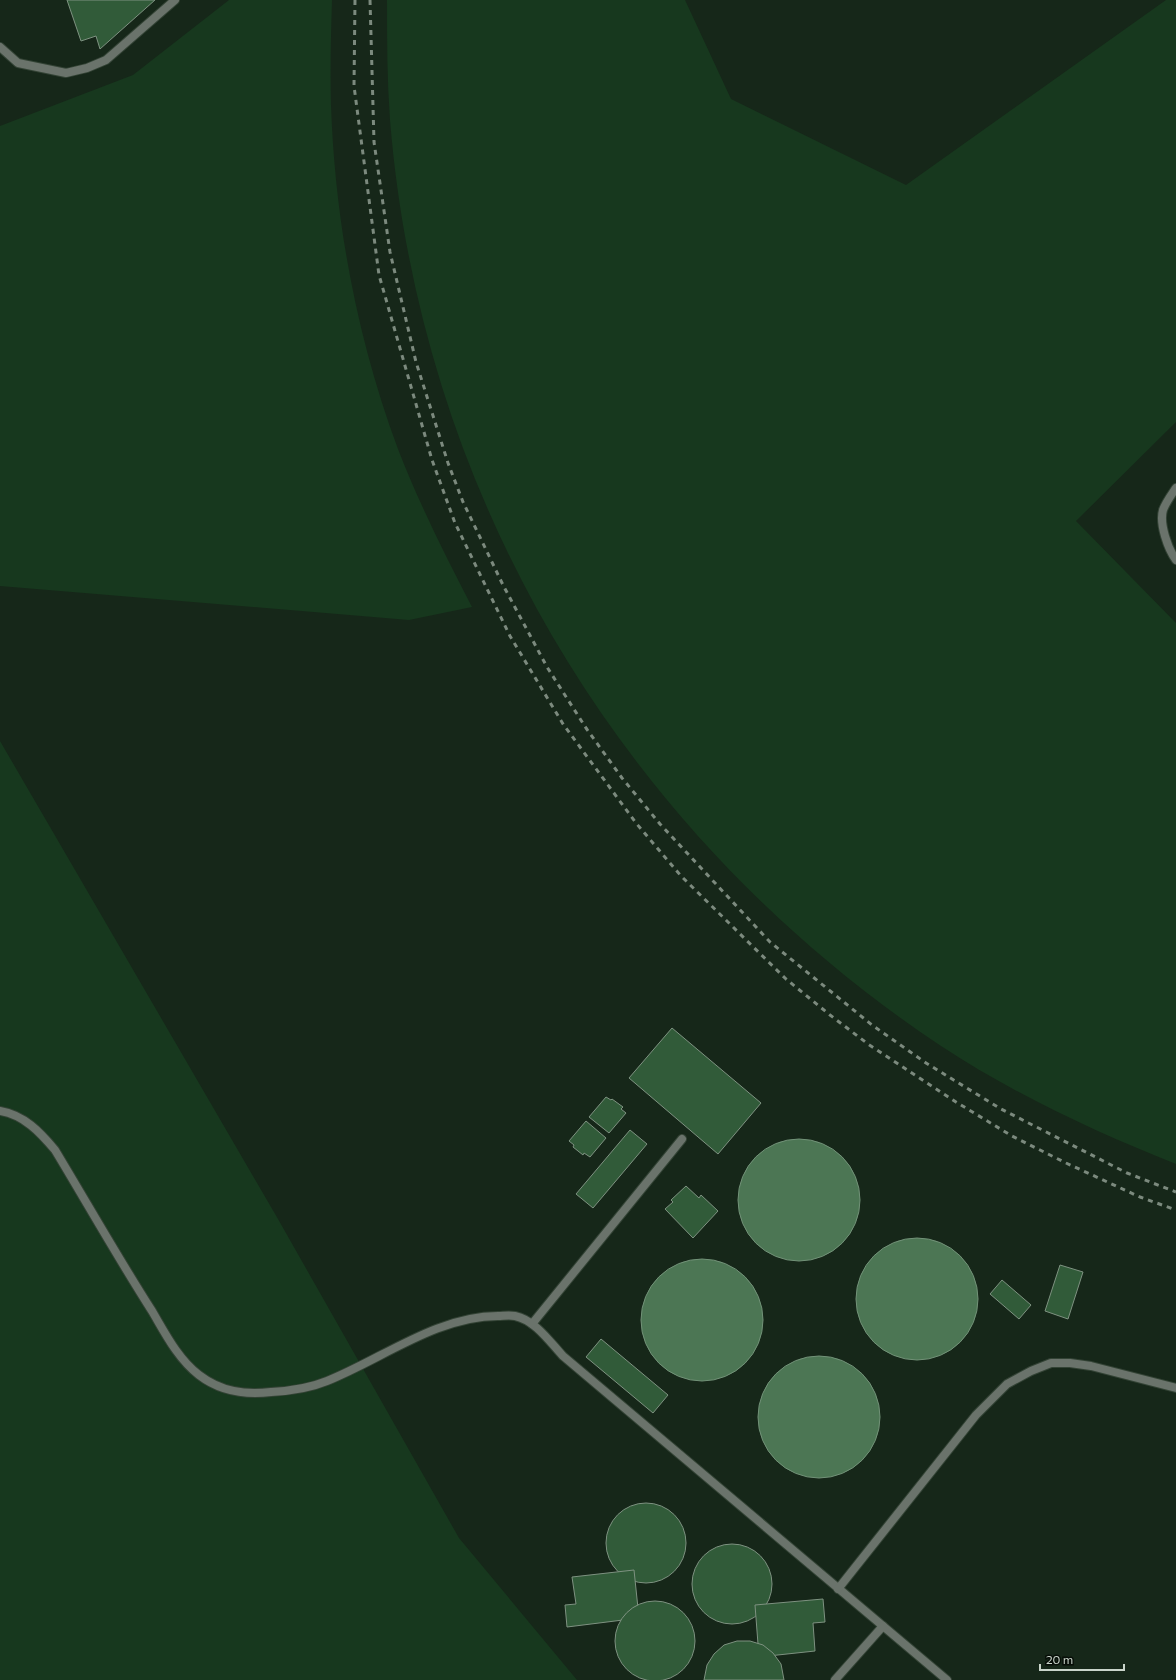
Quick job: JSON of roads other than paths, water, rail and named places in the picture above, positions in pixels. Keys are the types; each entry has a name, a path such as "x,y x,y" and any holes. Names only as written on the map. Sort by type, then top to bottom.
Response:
{"lane":[{"path":"0,48 18,63 66,73 87,68 106,60 175,0"},
{"path":"1176,488 1163,510 1163,530 1168,548 1176,560"},
{"path":"0,1111 7,1112 23,1120 40,1132 55,1150 142,1296 181,1358 198,1374 224,1390 252,1394 287,1391 326,1381 441,1327 467,1319 490,1316 515,1316 532,1324 563,1356 947,1680"},
{"path":"532,1324 682,1139"},
{"path":"838,1589 976,1415 1008,1384 1031,1371 1051,1363 1070,1363 1091,1366 1176,1388"},
{"path":"835,1680 883,1626"}],"railway":[{"path":"355,0 354,86 379,275 432,460 455,523 510,636 563,724 636,823 681,876 786,979 830,1015 868,1044 956,1102 1012,1136 1140,1197 1176,1210"},
{"path":"370,0 374,142 390,252 416,362 448,463 463,502 503,585 547,667 586,728 622,778 660,824 770,942 872,1025 926,1063 1001,1109 1127,1173 1176,1192"}]}
